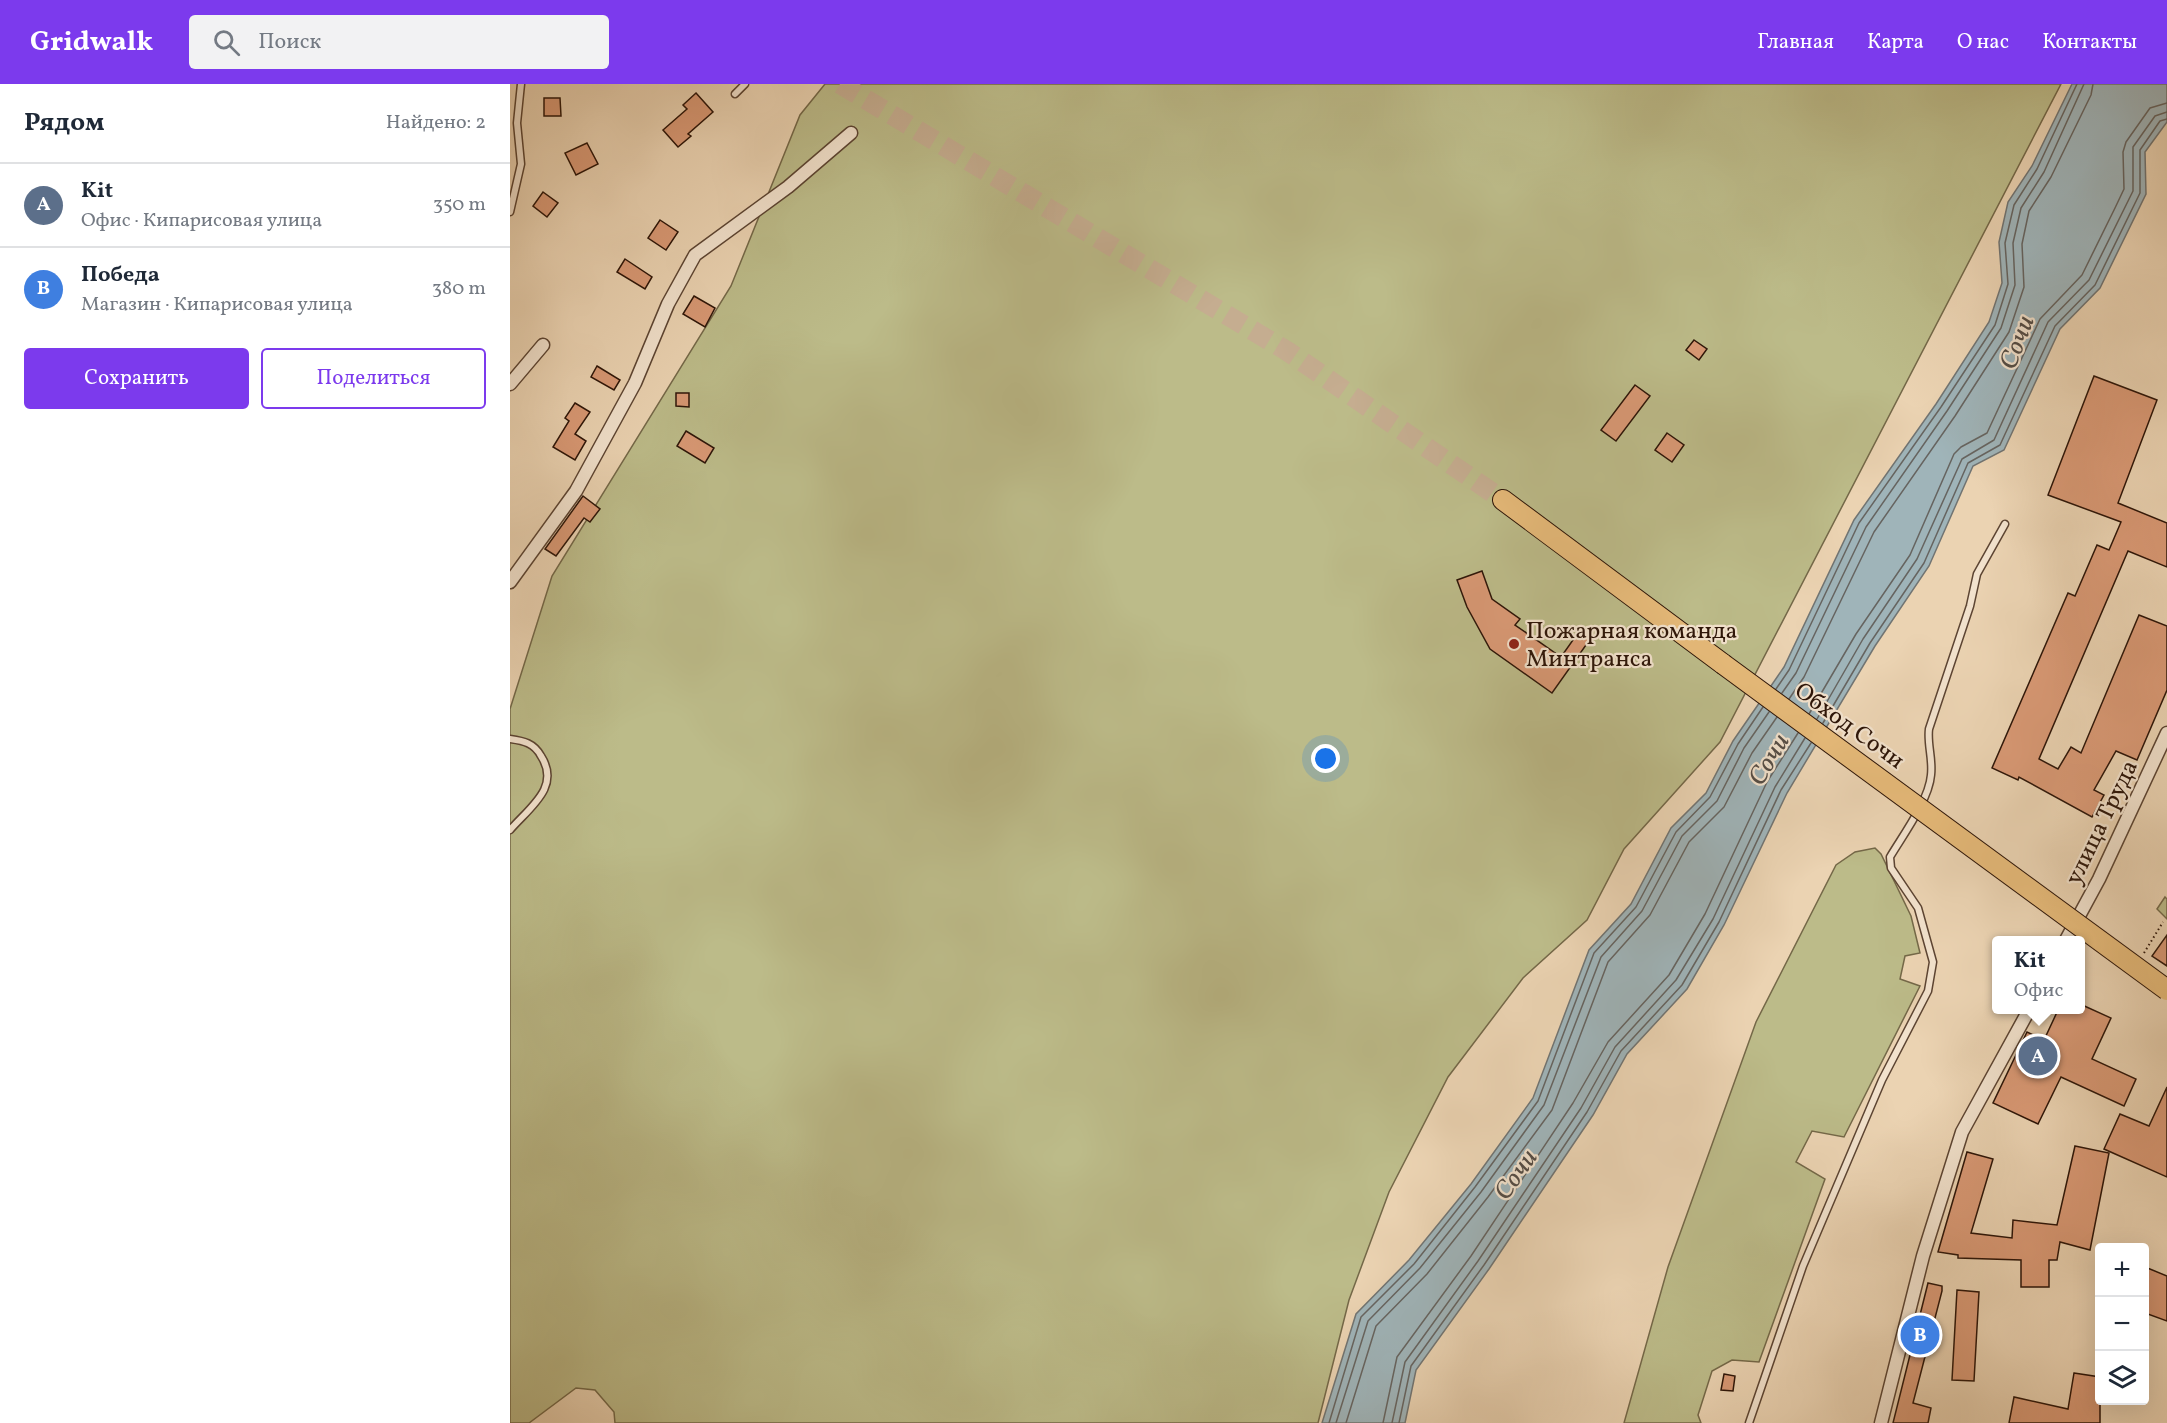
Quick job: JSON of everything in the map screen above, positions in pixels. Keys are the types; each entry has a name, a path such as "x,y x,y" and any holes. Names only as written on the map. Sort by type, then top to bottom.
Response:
{"highway":[{"name":"Обход Сочи","path":"1503,500 2167,990"}],"street":[{"path":"510,582 576,491 634,383 668,304 695,255 788,187 851,133"},
{"path":"510,384 543,345"},
{"name":"улица Труда","path":"2069,935 2167,733"},
{"path":"1881,1423 1923,1256 1962,1132 2027,1014"}],"lane":[{"path":"510,212 521,164 517,123 521,84"},
{"path":"735,94 746,84"},
{"path":"1749,1423 1803,1266 1882,1080 1928,990 1933,962 1921,918 1918,908 1892,868 1890,857 1930,788 1932,772 1928,741 1929,729 1970,606 1977,574 2005,524"},
{"path":"510,739 526,741 537,749 550,774 544,790 510,830"}],"shaded area":[{"path":"825,84 2061,84 1720,742 1624,849 1587,920 1523,978 1448,1077 1389,1192 1349,1300 1318,1423 615,1423 614,1412 595,1390 576,1388 529,1423 510,1423 510,709 552,576 731,286 800,115"},
{"path":"1875,848 1881,854 1911,916 1920,953 1905,956 1900,979 1920,986 1844,1137 1812,1131 1796,1162 1825,1179 1759,1362 1732,1360 1712,1371 1698,1415 1701,1423 1624,1423 1668,1267 1756,1022 1836,865 1855,852"},
{"path":"2165,897 2167,899 2167,919 2157,909"}],"water":[{"name":"Сочи","path":"2072,84 2167,84 2167,122 2145,152 2146,194 2100,288 2060,329 2004,450 1973,466 1929,566 1875,646 1787,793 1724,925 1687,989 1627,1054 1593,1115 1489,1269 1416,1370 1405,1423 1322,1423 1356,1314 1409,1260 1471,1184 1533,1098 1589,950 1631,904 1671,828 1706,793 1733,741 1784,667 1854,520 1936,404 1989,322 2002,283 1999,242 2008,202 2032,166"}],"building":[{"path":"696,93 713,112 688,134 691,136 678,147 663,130 687,109 683,105"},
{"path":"544,98 560,98 561,116 544,116"},
{"path":"587,143 598,164 576,175 565,153"},
{"path":"543,192 558,203 547,217 533,206"},
{"path":"660,220 678,232 666,250 648,238"},
{"path":"625,259 652,277 645,289 617,272"},
{"path":"694,296 715,308 705,327 683,314"},
{"path":"1694,340 1707,349 1699,360 1686,350"},
{"path":"597,366 620,380 614,390 591,377"},
{"path":"2094,376 2157,400 2118,503 2167,523 2167,567 2128,551 2039,759 2058,769 2071,747 2081,753 2139,615 2167,626 2167,690 2137,760 2116,751 2094,790 2104,795 2092,817 2019,777 2018,780 1992,768 2068,593 2075,596 2097,545 2109,550 2121,522 2048,495"},
{"path":"1635,385 1650,396 1616,441 1601,430"},
{"path":"676,393 689,393 689,407 676,406"},
{"path":"575,403 590,412 575,434 586,441 575,460 553,447 569,421 565,418"},
{"path":"686,431 714,448 705,463 677,446"},
{"path":"1667,433 1684,445 1672,462 1655,450"},
{"path":"583,496 600,509 590,522 584,518 556,556 545,549"},
{"name":"Пожарная команда Минтранса","path":"1482,571 1492,599 1520,619 1515,625 1561,657 1580,630 1591,638 1552,693 1490,649 1467,607 1457,580"},
{"path":"2167,935 2167,966 2152,956"},
{"path":"2085,1006 2111,1018 2092,1059 2136,1079 2124,1106 2061,1077 2038,1124 1993,1103 2027,1032 2044,1040 2056,1014 2085,1014"},
{"path":"2167,1087 2167,1177 2104,1149 2120,1114 2149,1126"},
{"path":"2075,1146 2109,1153 2090,1250 2060,1242 2057,1260 2049,1260 2049,1287 2021,1287 2021,1260 1958,1258 1958,1255 1938,1252 1967,1152 1993,1159 1971,1233 2012,1238 2013,1220 2057,1225"},
{"path":"2149,1269 2167,1276 2167,1321 2149,1314"},
{"path":"1928,1283 1942,1286 1942,1291 1913,1403 1931,1408 1928,1423 1893,1423"},
{"path":"1957,1290 1979,1292 1974,1381 1952,1380"},
{"path":"2074,1373 2095,1376 2095,1405 2100,1405 2100,1423 2009,1423 2014,1397 2068,1409"},
{"path":"1724,1374 1735,1376 1733,1391 1721,1390"}],"tunnel":[{"path":"840,84 1287,351 1503,500"}],"place":[{"name":"Пожарная команда Минтранса","path":"1514,644"},
{"name":"Kit","path":"2038,1056"},
{"name":"Победа","path":"1920,1335"}]}
